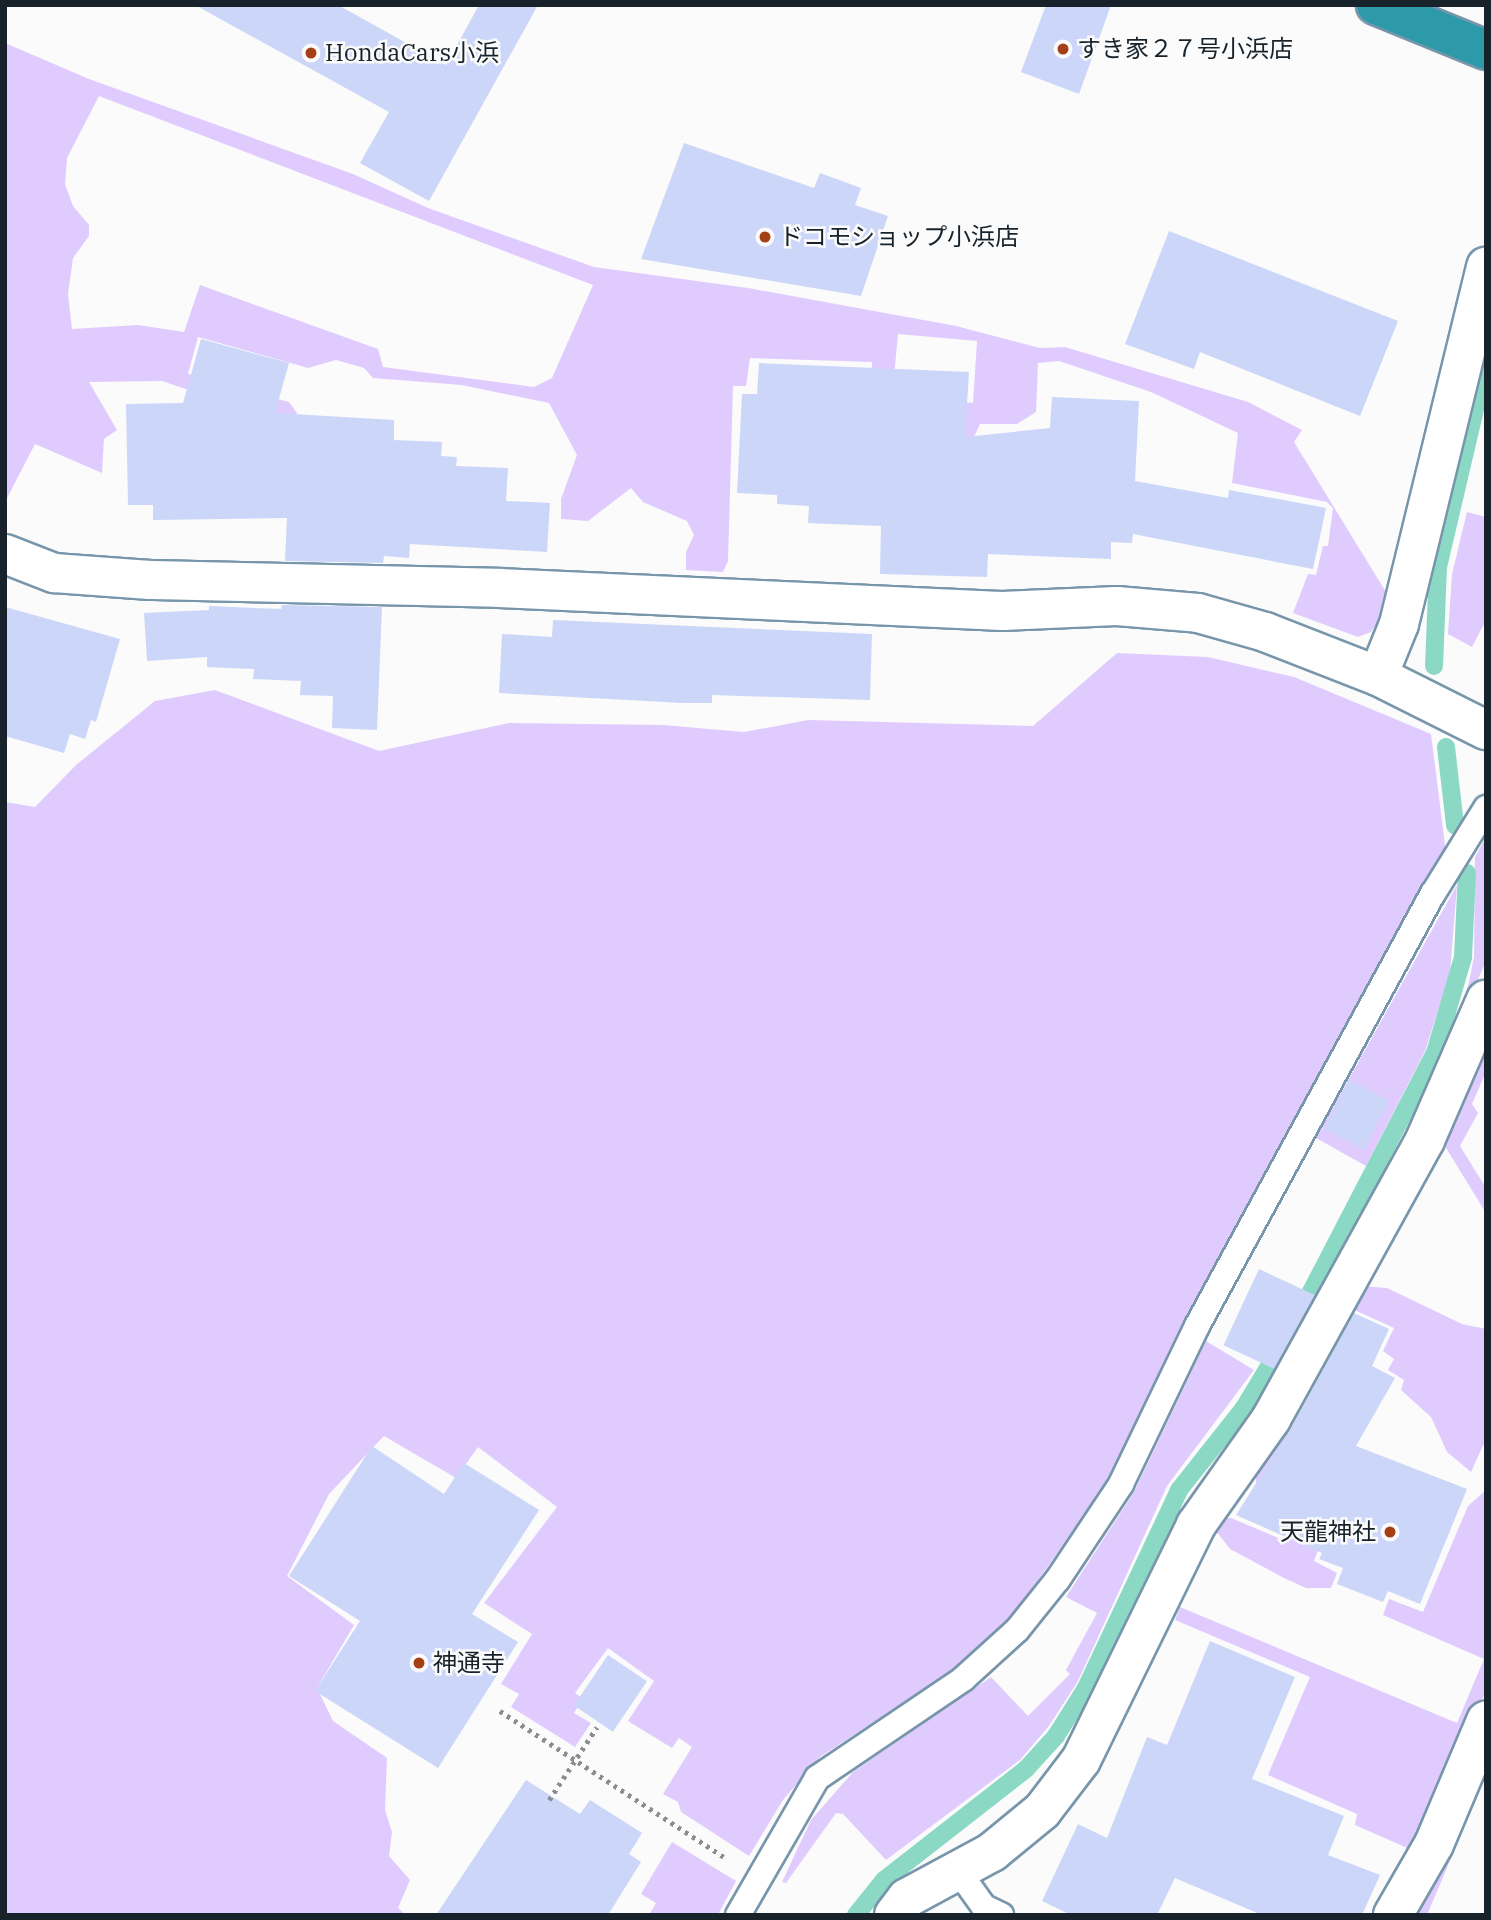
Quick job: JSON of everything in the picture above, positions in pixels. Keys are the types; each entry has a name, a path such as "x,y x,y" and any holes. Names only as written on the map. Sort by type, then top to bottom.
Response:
{"highway":[{"path":"1376,5 1486,50"}],"street":[{"path":"1378,676 1399,624 1486,267"},
{"path":"5,554 54,573 150,580 499,588 1002,611 1117,606 1198,613 1265,632 1378,676 1486,730"},
{"path":"894,1915 907,1898 956,1868 992,1852 1042,1811 1081,1759 1196,1525 1271,1419 1425,1140 1486,1000"},
{"path":"1392,1915 1434,1844 1486,1721"}],"lane":[{"path":"738,1915 760,1880 798,1805 817,1778 962,1679 1017,1630 1058,1579 1121,1484 1197,1326 1449,869 1486,808"},
{"path":"956,1868 984,1907 1001,1915"}],"path":[{"path":"500,1712 760,1880"},
{"path":"549,1800 597,1727"}],"shaded area":[{"path":"5,43 89,79 353,174 428,208 594,267 748,288 956,326 1040,348 1065,347 1248,402 1302,430 1294,442 1389,597 1386,609 1371,632 1358,637 1293,613 1308,574 1316,575 1323,546 1328,546 1333,508 1327,502 1232,483 1238,433 1151,392 1059,361 1038,363 1036,412 1017,424 980,424 974,437 950,449 920,399 973,403 977,341 898,334 888,442 869,442 872,362 750,358 746,386 733,386 728,561 723,572 686,570 686,552 694,535 687,521 643,502 631,488 588,521 561,519 561,499 577,455 549,403 462,385 373,378 364,368 336,360 308,368 198,337 188,374 289,402 297,413 291,425 162,381 89,382 117,430 104,439 102,473 35,444 5,502","holes":["99,96 593,285 552,378 534,387 383,367 378,349 200,285 184,332 138,325 72,329 68,294 73,258 89,236 89,225 73,206 65,184 67,158"]},
{"path":"1467,512 1486,517 1486,620 1472,647 1448,634 1452,574"},
{"path":"1117,653 1208,657 1294,677 1431,734 1446,853 1184,1320 1109,1480 1010,1620 959,1666 820,1757 783,1800 749,1856 681,1812 678,1802 663,1794 692,1747 679,1738 672,1748 628,1721 654,1681 608,1648 575,1693 583,1699 574,1713 591,1723 575,1747 511,1707 519,1694 501,1684 532,1634 484,1603 557,1507 478,1447 456,1478 384,1436 329,1494 287,1576 354,1625 317,1688 333,1721 387,1758 385,1810 392,1832 389,1856 410,1880 398,1908 406,1915 5,1915 5,802 35,807 76,765 155,701 215,690 379,751 509,723 663,725 744,732 808,720 1033,726"},
{"path":"1486,837 1486,961 1470,998 1466,997 1474,957 1475,857"},
{"path":"1457,885 1450,973 1425,1051 1366,1166 1316,1138"},
{"path":"1486,1054 1486,1072 1472,1104 1478,1113 1460,1146 1486,1188 1486,1213 1443,1143"},
{"path":"1362,1286 1387,1288 1462,1324 1486,1329 1486,1439 1471,1472 1447,1452 1431,1417 1401,1390 1404,1380 1388,1370 1394,1359 1383,1351 1394,1328 1350,1308"},
{"path":"1206,1341 1254,1370 1167,1486 1078,1681 1049,1726 1020,1760 886,1860 843,1814 836,1813 786,1883 782,1882 811,1820 853,1772 991,1677 1028,1716 1070,1674 1066,1670 1097,1613 1066,1597 1134,1492"},
{"path":"1281,1429 1350,1469 1314,1561 1337,1573 1331,1588 1306,1588 1284,1578 1230,1549 1216,1531 1222,1518 1231,1518 1288,1542 1304,1506 1256,1484 1256,1470"},
{"path":"1486,1490 1486,1691 1423,1837 1412,1850 1355,1825 1357,1814 1268,1775 1310,1677 1175,1620 1180,1607 1457,1723 1484,1659 1383,1615 1389,1599 1423,1612 1468,1506"},
{"path":"1486,1753 1486,1776 1427,1915 1409,1915"},
{"path":"672,1842 736,1881 718,1915 649,1915 656,1903 641,1894"}],"building":[{"path":"195,5 338,5 446,65 479,5 538,5 429,201 360,163 389,112"},
{"name":"すき家２７号小浜店","path":"1046,5 1111,5 1079,94 1021,72"},
{"name":"ドコモショップ小浜店","path":"684,143 814,188 820,173 861,188 855,205 888,216 861,296 641,259"},
{"path":"1169,231 1398,321 1360,416 1200,352 1194,369 1125,344"},
{"path":"201,339 289,363 275,413 394,420 394,440 442,442 441,456 457,457 456,466 508,468 506,501 550,503 547,552 410,544 409,558 384,556 383,563 285,561 287,518 153,520 153,505 128,505 126,404 183,403"},
{"path":"759,363 969,372 965,437 1050,428 1052,397 1139,401 1135,481 1228,498 1229,490 1326,508 1313,569 1133,534 1132,543 1111,542 1111,559 988,554 987,577 880,574 881,526 808,523 809,506 777,504 777,495 737,493 742,394 757,394"},
{"path":"282,605 382,607 377,730 332,728 333,696 300,695 301,681 253,679 254,669 207,667 207,657 147,661 144,613 209,610 209,606 281,609"},
{"path":"5,607 120,639 96,722 91,720 85,739 70,734 64,753 5,736"},
{"path":"553,620 872,634 870,700 712,695 712,703 683,703 499,693 502,634 552,637"},
{"path":"1349,1080 1389,1100 1364,1149 1324,1129"},
{"path":"1259,1269 1315,1295 1280,1371 1224,1345"},
{"path":"1354,1313 1389,1329 1372,1366 1395,1378 1356,1446 1467,1489 1420,1604 1388,1591 1383,1602 1337,1584 1343,1568 1319,1559 1322,1553 1236,1515 1290,1430"},
{"name":"神通寺","path":"372,1446 444,1494 464,1463 539,1510 472,1614 518,1642 438,1768 315,1691 360,1621 289,1576"},
{"path":"1210,1641 1295,1677 1252,1779 1344,1816 1328,1855 1380,1875 1362,1915 1262,1915 1175,1878 1157,1915 1071,1915 1042,1901 1078,1824 1107,1838 1147,1737 1167,1745"},
{"path":"608,1655 647,1681 613,1732 574,1706"},
{"path":"526,1780 580,1814 590,1800 642,1833 629,1854 641,1862 608,1915 436,1915"}],"waterway":[{"path":"1434,666 1438,567 1486,363"},
{"path":"1446,747 1455,825"},
{"path":"1300,1313 1435,1053 1463,957 1467,873"},
{"path":"856,1915 884,1880 1026,1769 1056,1736 1086,1688 1179,1490 1244,1408 1277,1353"}],"place":[{"name":"すき家２７号小浜店","path":"1063,49"},
{"name":"HondaCars小浜","path":"311,53"},
{"name":"ドコモショップ小浜店","path":"765,237"},
{"name":"天龍神社","path":"1390,1532"},
{"name":"神通寺","path":"419,1663"}]}
